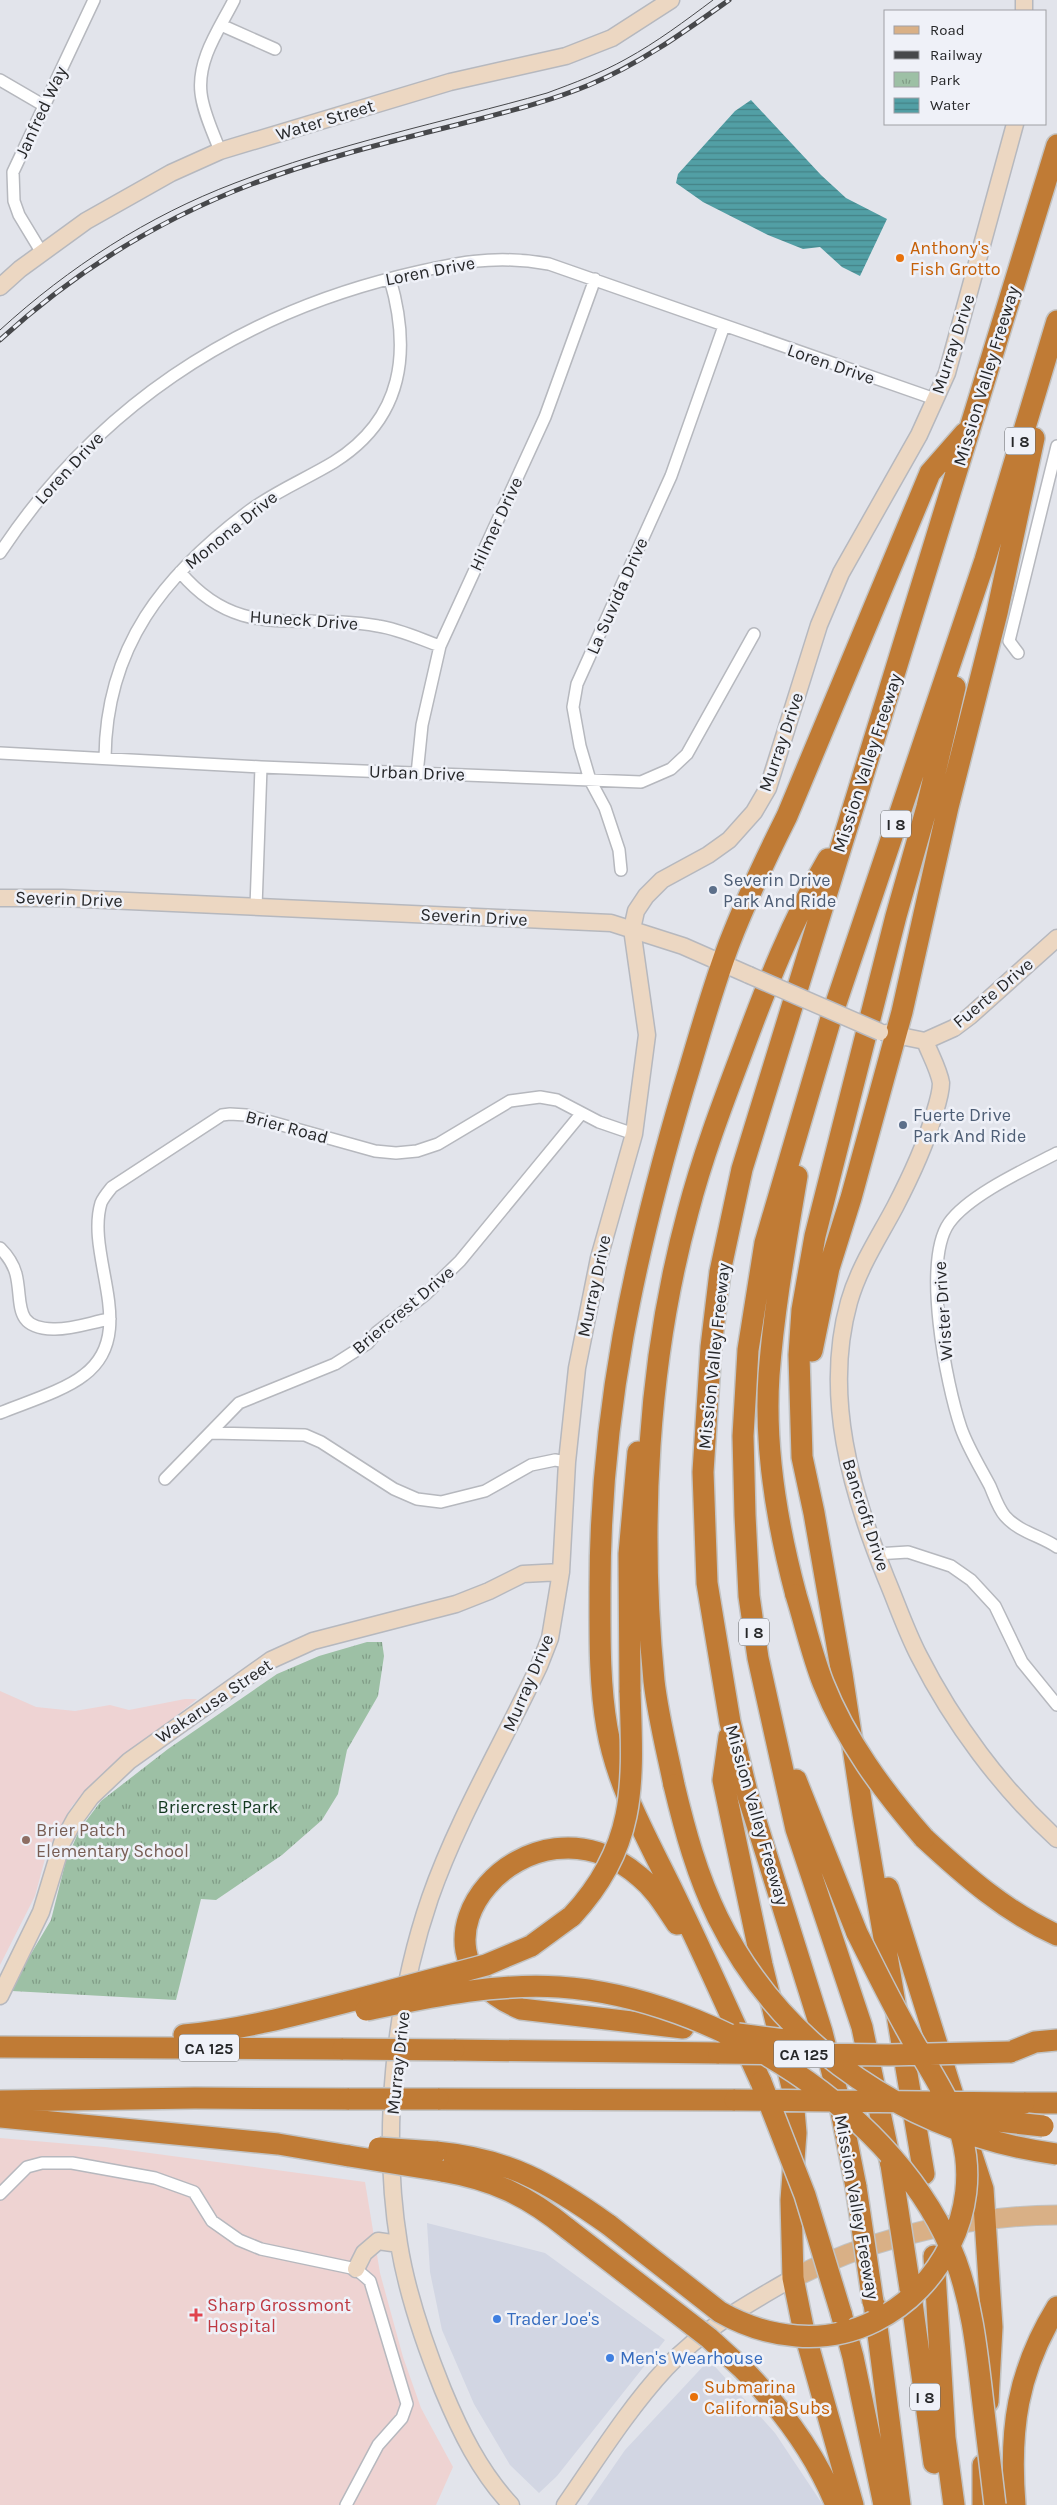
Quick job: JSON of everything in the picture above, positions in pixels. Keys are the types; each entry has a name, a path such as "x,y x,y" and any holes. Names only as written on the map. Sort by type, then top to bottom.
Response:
{"highway":[{"name":"Mission Valley Freeway","path":"900,2505 874,2302 856,2187 838,2096 822,2032 748,1796 730,1722 707,1583 703,1472 711,1347 720,1272 742,1169 845,829 878,730 1057,145"},
{"name":"Mission Valley Freeway","path":"940,2505 891,2165 862,2027 796,1829 758,1658 749,1596 745,1515 744,1436 748,1350 765,1243 831,1018 985,560 1057,321"},
{"path":"814,1513 806,1426 814,1338 829,1268 851,1198 888,1034 998,613 1057,328"},
{"path":"884,2505 853,2357 805,2195 761,2082 624,1791 607,1729 601,1678 600,1572 606,1455 621,1341 631,1288 661,1167 723,963 763,864 787,816 930,473 970,428"},
{"path":"954,2505 945,2438 934,2254 924,2174 863,1814 858,1770 814,1513 802,1457 798,1395 801,1319 809,1266 894,926 927,807 985,560"},
{"path":"368,2003 486,1965 532,1946 572,1916 603,1876 621,1838 627,1817 632,1769 629,1581 632,1508 640,1432 660,1347 687,1215 720,1108 802,902 845,829"},
{"path":"811,1089 784,1258 769,1375 772,1475 784,1549 796,1596 823,1683 854,1748 892,1801 924,1838 967,1878 1030,1923 1057,1935"},
{"path":"660,1347 653,1409 647,1569 654,1683 686,1835 699,1876 718,1918 757,1982 796,2027 844,2070 920,2116 996,2143 1057,2154"},
{"path":"0,2117 349,2151 439,2162 477,2158 528,2174 569,2196 720,2312 738,2322 793,2337 816,2336 860,2328 897,2309 920,2289 942,2260 959,2224 966,2183 962,2137 944,2096 906,2030 857,1932 771,1719"},
{"path":"730,1722 724,1780 762,1965 792,2087 796,2133 791,2200 793,2278 802,2327 853,2505"},
{"path":"858,1770 891,1901 983,2189 992,2327 983,2505"},
{"path":"716,1986 651,1887 639,1876 606,1856 579,1849 564,1848 530,1855 505,1868 480,1893 467,1924 466,1942 469,1959 486,1989 502,2001 520,2009 542,2013 787,2039 889,2054"},
{"path":"74,2046 224,2032 368,2003 492,1988 525,1986 589,1990 642,2001 704,2022 775,2059 808,2082 848,2115 883,2149 912,2182 944,2234 962,2280 972,2319 995,2505"},
{"path":"1010,2052 1034,2042 1057,2040"},
{"name":"CA 125","path":"0,2047 74,2046 889,2054 1057,2053"},
{"path":"0,2101 195,2098 735,2100 1057,2104"},
{"path":"870,2101 940,2114 1050,2128"},
{"path":"439,2162 513,2192 542,2207 709,2338 766,2393 800,2438 836,2505"},
{"path":"1015,2505 1012,2459 1018,2402 1034,2349 1057,2307"}],"main road":[{"name":"Water Street","path":"0,287 86,221 171,173 220,151 450,82 566,56 612,38 671,0"},
{"name":"Murray Drive","path":"511,2505 481,2468 455,2420 419,2326 399,2244 391,2123 404,2005 416,1944 447,1854 527,1691 546,1648 554,1617 561,1572 567,1462 577,1368 599,1258 634,1134 647,1035 632,929 636,911 646,896 662,880 708,856 729,840 746,823 762,800 773,775 819,625 841,573 919,435 947,373 1015,125"},
{"name":"Severin Drive","path":"0,898 62,898 612,923 683,946 888,1034 925,1042"},
{"name":"Fuerte Drive","path":"925,1042 954,1028 970,1016 1057,938"},
{"name":"Bancroft Drive","path":"925,1042 940,1083 937,1103 928,1134 914,1171 858,1274 848,1303 839,1352 840,1400 846,1452 858,1500 876,1554 918,1655 947,1705 982,1757 1057,1839"},
{"name":"Wakarusa Street","path":"0,1996 41,1912 62,1843 75,1819 91,1797 128,1761 272,1660 313,1641 456,1604 489,1591 523,1574 561,1572"},
{"path":"564,2505 628,2416 667,2367 716,2326 793,2278 841,2255 888,2240 985,2218 1057,2215"},
{"path":"356,2269 364,2254 378,2242 399,2244"}],"street":[{"name":"Janfred Way","path":"42,253 19,215 14,201 13,172 94,0"},
{"path":"220,151 204,107 201,84 208,51 234,0"},
{"path":"221,25 275,49"},
{"path":"0,80 43,105"},
{"name":"Loren Drive","path":"0,553 49,488 90,443 144,396 192,361 282,314 355,288 451,264 505,258 548,264 935,399"},
{"name":"Monona Drive","path":"105,758 110,702 123,656 142,619 180,572 250,510 284,488 334,462 357,443 374,424 391,396 401,365 400,316 390,279"},
{"name":"Hilmer Drive","path":"418,774 422,725 440,646 545,417 595,279"},
{"name":"La Suvida Drive","path":"621,870 619,850 605,808 590,780 580,746 573,707 577,684 671,476 724,326"},
{"path":"1018,653 1009,641 1057,446"},
{"name":"Huneck Drive","path":"180,572 216,605 244,617 379,626 440,646"},
{"name":"Urban Drive","path":"0,753 261,767 641,782 661,775 679,762 693,744 754,634"},
{"path":"256,907 261,767"},
{"name":"Brier Road","path":"0,1413 84,1375 105,1348 110,1319 99,1226 101,1202 112,1187 222,1115 246,1115 375,1151 396,1153 417,1151 438,1144 517,1099 532,1097 548,1098 581,1114 634,1134"},
{"name":"Briercrest Drive","path":"165,1479 239,1404 336,1364 360,1348 426,1295 460,1261 581,1114"},
{"name":"Wister Drive","path":"1056,1544 1020,1528 1004,1516 961,1428 941,1348 937,1278 940,1246 949,1224 955,1216 991,1188 1057,1153"},
{"path":"0,1248 10,1258 16,1275 21,1314 28,1322 40,1327 54,1329 110,1319"},
{"path":"211,1433 305,1436 321,1442 394,1489 417,1499 442,1502 485,1491 531,1465 555,1460 567,1462"},
{"path":"876,1554 908,1552 950,1566 971,1580 995,1606 1022,1662 1057,1705"},
{"path":"0,2194 27,2167 42,2163 72,2164 156,2178 194,2192 212,2221 238,2240 261,2249 356,2269 370,2281 407,2404 402,2418 378,2445 346,2505"}],"shaded area":[{"name":"Brier Patch Elementary School","path":"0,1691 36,1707 75,1711 110,1705 129,1710 185,1699 197,1699 91,1785 72,1806 47,1851 35,1896 0,1965"},
{"name":"Sharp Grossmont Hospital","path":"0,2138 105,2147 365,2182 380,2273 403,2357 421,2408 453,2467 436,2505 0,2505"},
{"path":"427,2223 545,2253 665,2340 557,2476 539,2493 510,2465 474,2404 442,2330 430,2272"},
{"path":"709,2360 775,2433 823,2505 587,2505 625,2450"}],"green space":[{"name":"Briercrest Park","path":"367,1642 382,1642 384,1656 378,1696 347,1750 338,1794 322,1820 282,1855 216,1900 201,1899 176,2000 12,1991 19,1974 51,1920 66,1860 80,1829 101,1801 168,1749 277,1674 319,1656"}],"water":[{"path":"751,100 821,175 846,198 887,219 860,276 842,267 820,247 803,249 768,235 703,202 676,183 678,174 735,111"}],"tram line":[{"path":"0,330 54,285 111,245 171,211 203,196 273,169 351,145 547,93 587,78 607,69 671,31 713,0"}],"railway":[{"path":"0,340 28,315 87,270 150,231 217,198 307,165 519,108 575,90 608,77 644,57 729,0"}],"place":[{"name":"Anthony's Fish Grotto","path":"900,258"},
{"name":"Severin Drive Park And Ride","path":"713,890"},
{"name":"Fuerte Drive Park And Ride","path":"903,1125"},
{"name":"Brier Patch Elementary School","path":"26,1840"},
{"name":"Sharp Grossmont Hospital","path":"196,2315"},
{"name":"Trader Joe's","path":"497,2319"},
{"name":"Men's Wearhouse","path":"610,2358"},
{"name":"Submarina California Subs","path":"694,2397"}]}
